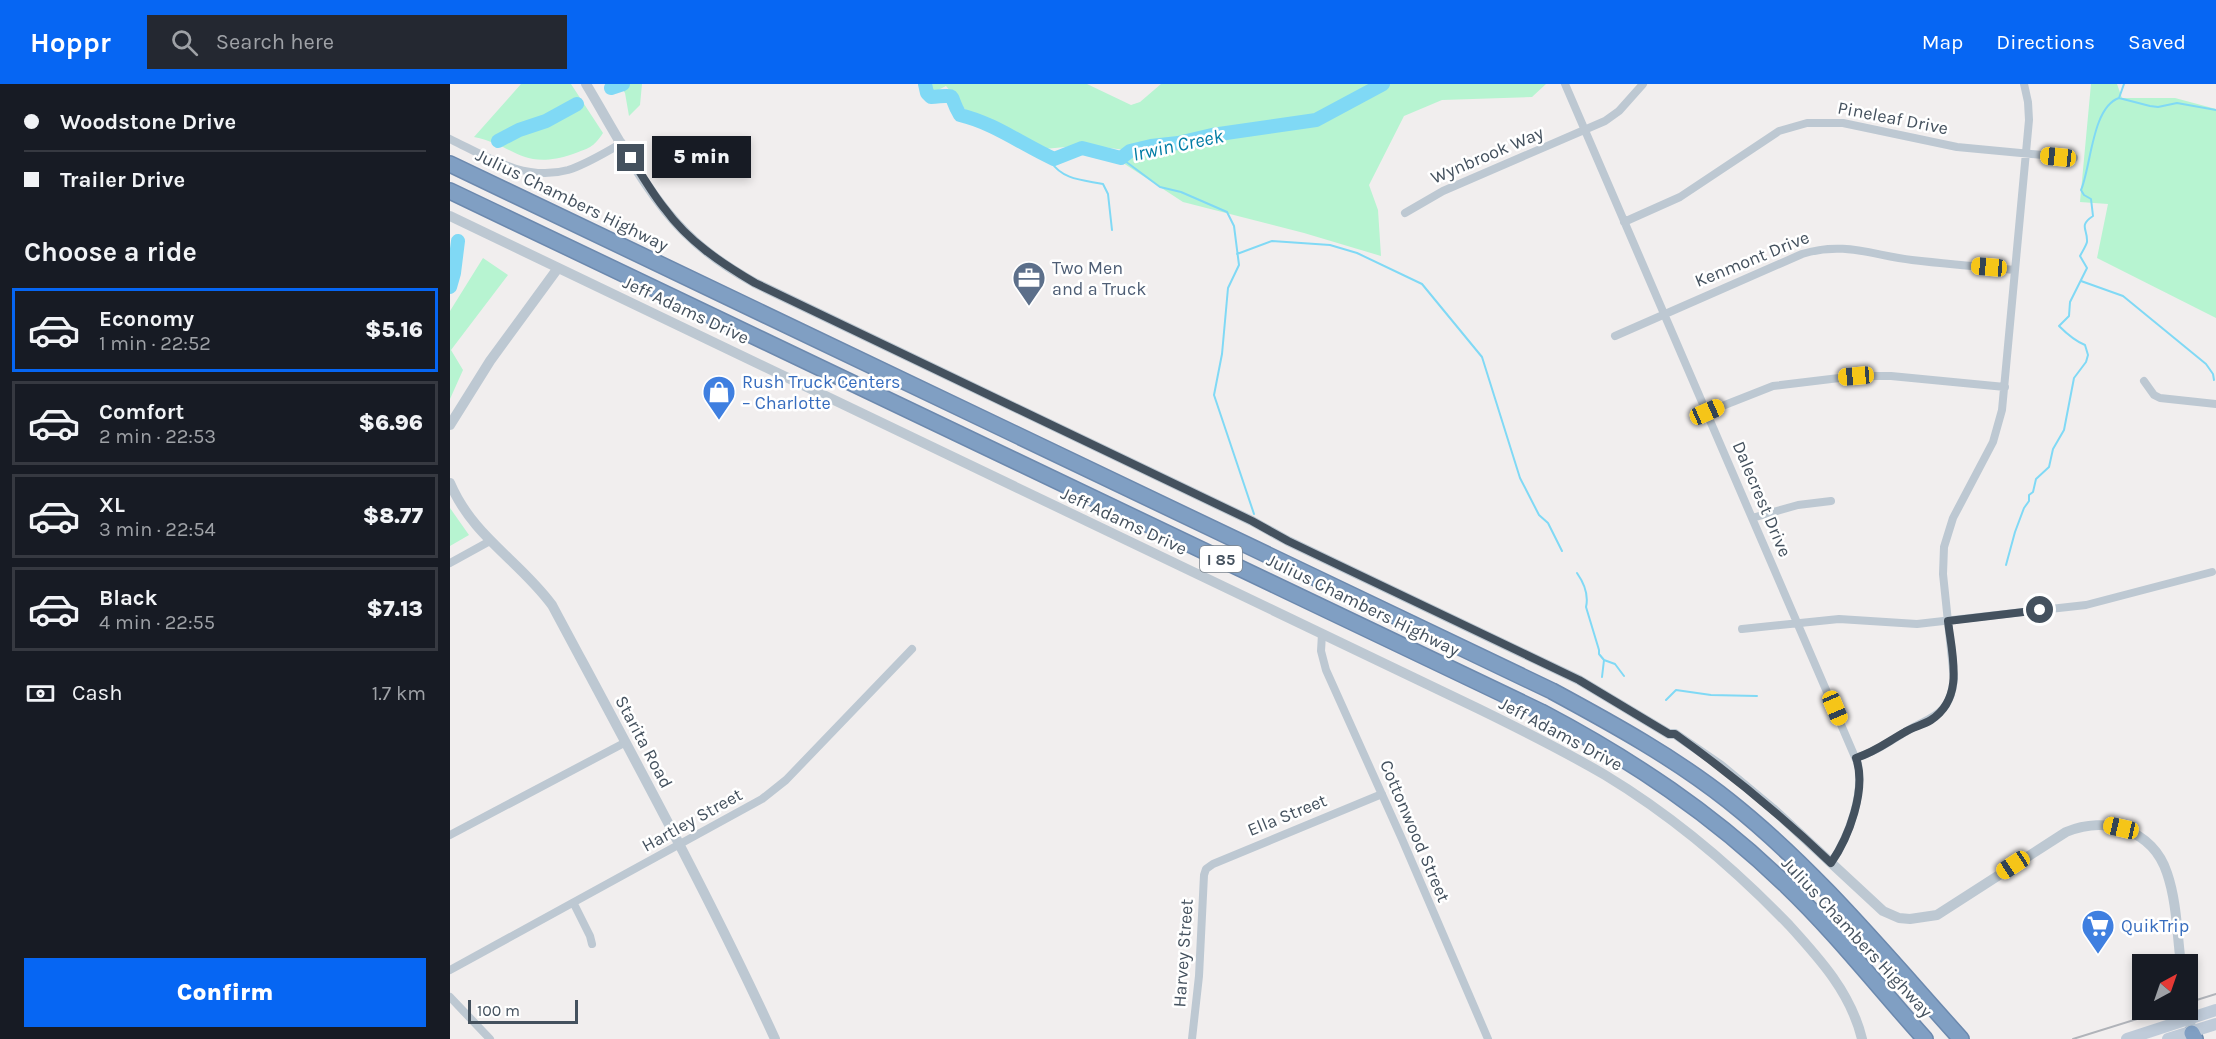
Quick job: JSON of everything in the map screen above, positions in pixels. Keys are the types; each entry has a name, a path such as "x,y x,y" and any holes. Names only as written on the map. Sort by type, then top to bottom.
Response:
{"highway":[{"name":"Julius Chambers Highway","path":"450,164 1552,691 1612,723 1712,788 1787,851 1830,894 1961,1039"},
{"name":"Julius Chambers Highway","path":"450,191 1531,706 1586,735 1646,771 1705,816 1787,886 1922,1037"}],"main road":[{"path":"2168,1039 2216,1010"},
{"path":"2127,1039 2216,1024"}],"street":[{"path":"586,84 666,211 695,242 729,268 755,283 1579,680 1669,734 1675,734 1720,765 1773,809 1883,911 1899,918 1921,919 1937,915 2066,832 2088,825 2102,824 2121,828 2147,843 2164,865 2171,890 2180,954"},
{"name":"Dalecrest Drive","path":"1564,84 1856,758 1860,772 1858,795 1844,840 1831,863"},
{"name":"Wynbrook Way","path":"1405,213 1443,191 1614,116 1643,84"},
{"path":"1856,758 1881,749 1903,733 1929,721 1945,706 1951,696 1954,679 1943,563 1946,537 1957,508 1993,442 2002,410 2029,111 2024,84"},
{"name":"Pineleaf Drive","path":"1624,222 1680,197 1779,131 1808,123 1843,123 1936,144 2074,158"},
{"path":"450,139 510,168 545,173 570,169 622,143"},
{"name":"Jeff Adams Drive","path":"450,216 1540,739 1606,776 1663,814 1731,869 1800,936 1843,991 1855,1015 1862,1039"},
{"name":"Kenmont Drive","path":"1615,336 1802,254 1825,248 1857,249 1909,259 2015,270"},
{"path":"450,425 490,361 558,268"},
{"path":"1707,412 1773,386 1836,378 1891,376 2005,387"},
{"path":"2144,381 2154,395 2160,398 2216,404"},
{"name":"Starita Road","path":"450,483 464,512 552,605 723,927 775,1039"},
{"path":"1752,518 1798,505 1831,501"},
{"path":"450,563 490,541"},
{"path":"1742,629 1839,619 1903,624 1948,621 2086,605 2212,572"},
{"name":"Cottonwood Street","path":"1322,634 1321,651 1326,670 1488,1039"},
{"name":"Hartley Street","path":"450,970 754,805 786,780 912,649"},
{"path":"450,835 626,742"},
{"name":"Ella Street","path":"1206,869 1232,855 1382,794"},
{"name":"Harvey Street","path":"1192,1039 1206,869"},
{"path":"574,904 592,944"},
{"path":"450,997 490,1039"}],"green space":[{"path":"521,84 571,84 603,133 587,149 556,159 542,160 520,155 474,137"},
{"path":"619,84 642,84 640,105 629,116 625,93"},
{"path":"931,84 1087,84 1131,105 1140,102 1161,84 1546,84 1532,97 1442,100 1404,116 1369,185 1378,210 1381,256 1304,233 1183,202 1117,159 1125,150 1087,145 1044,149 968,113 946,86 932,93"},
{"path":"2091,84 2117,84 2122,98 2175,98 2216,109 2216,318 2097,258 2108,204 2080,202"},
{"path":"483,258 508,275 451,350 463,370 450,399 450,311"},
{"path":"450,508 469,535 450,546"}],"waterway":[{"name":"Irwin Creek","path":"611,88 623,84"},
{"name":"Irwin Creek","path":"925,84 927,93 931,97 952,97 960,115 997,129 1054,159 1082,148 1121,158 1130,151 1151,146 1316,120 1383,84"},
{"name":"Irwin Creek","path":"1374,84 1376,88"},
{"path":"2119,98 2124,84"},
{"path":"2006,565 2015,532 2029,501 2029,495 2033,492 2036,479 2049,467 2053,449 2064,430 2074,378 2086,362 2088,355 2085,345 2071,337 2059,326 2069,316 2070,302 2087,268 2080,256 2087,242 2085,225 2093,216 2091,199 2081,190 2103,113 2119,98 2158,107 2177,103 2216,110"},
{"name":"Irwin Creek","path":"498,141 519,130 546,121 577,104"},
{"path":"1121,158 1160,187 1181,192 1227,212 1234,226 1239,265 1228,288 1222,354 1214,395 1254,514"},
{"path":"1054,159 1051,162 1067,176 1103,184 1108,194 1112,230"},
{"name":"Irwin Creek","path":"450,287 458,241"},
{"path":"1237,254 1272,241 1330,245 1357,253 1422,284 1482,357 1520,478 1539,515 1548,523 1562,551"},
{"name":"Irwin Creek","path":"450,263 454,273"},
{"path":"2081,281 2123,296 2206,364 2214,380"},
{"path":"1577,573 1585,589 1586,607 1599,654 1604,660 1615,664 1624,676"},
{"path":"1602,677 1604,660"},
{"path":"1666,700 1676,690 1711,695 1757,696"}],"railway":[{"path":"2198,1000 2216,994"},
{"path":"2073,1039 2134,1020"}],"place":[{"name":"Two Men and a Truck","path":"1029,307"},
{"name":"Rush Truck Centers – Charlotte","path":"719,421"},
{"name":"QuikTrip","path":"2098,955"}],"route":[{"path":"631,158 653,193 680,227 695,242 729,268 755,283 1579,680 1669,734 1675,734 1720,765 1788,822 1831,863 1839,852 1855,808 1860,772 1856,758 1881,749 1903,733 1929,721 1939,713 1951,696 1954,679 1948,621 2040,610"}]}
